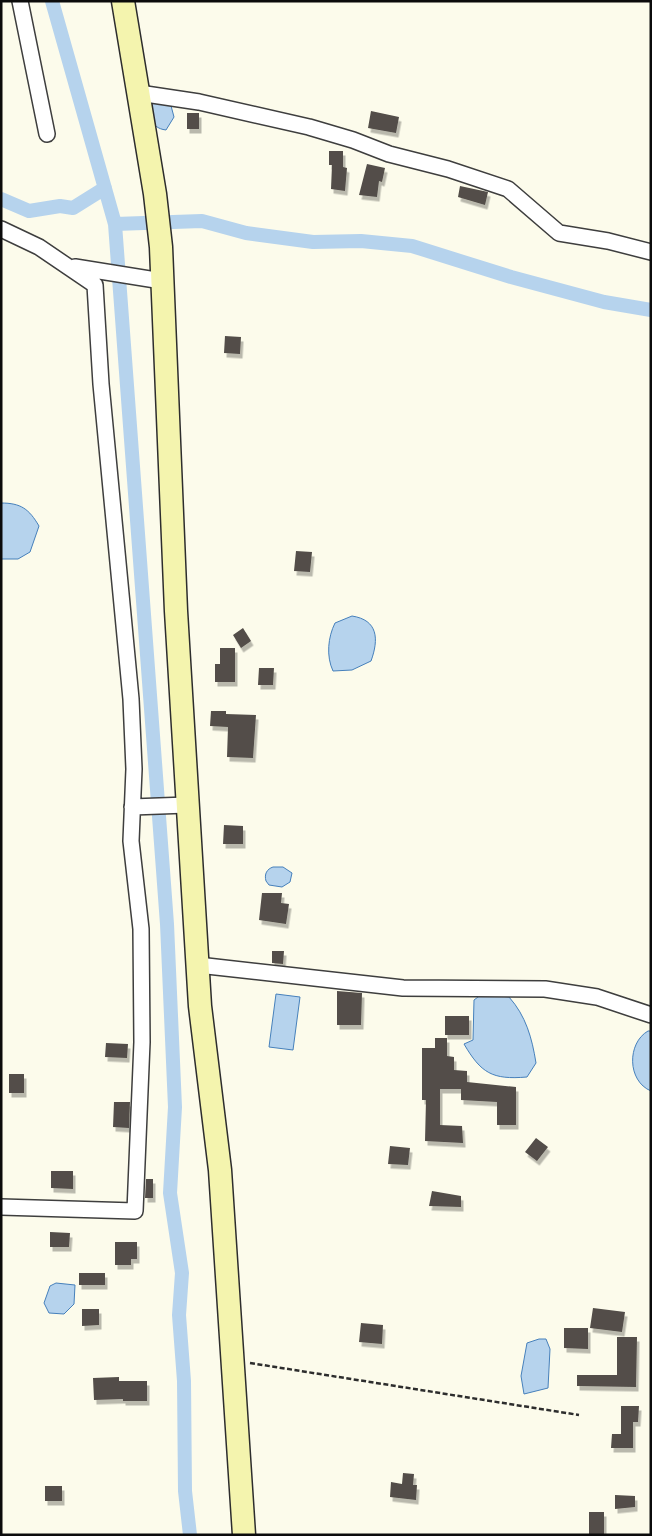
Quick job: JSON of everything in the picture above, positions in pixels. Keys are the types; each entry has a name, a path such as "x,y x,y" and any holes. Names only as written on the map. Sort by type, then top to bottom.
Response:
{"street":[{"path":"20,1 47,134"},
{"path":"123,1 155,194 161,247 171,506 200,1006 220,1170 244,1535"},
{"path":"139,93 198,102 309,127 353,140 389,154 448,169 508,189 559,233 608,241 651,252"},
{"path":"1,229 39,247 95,285 101,384 131,699 134,769 132,841 141,948 142,1042 135,1211 1,1207"},
{"path":"68,265 87,271 162,280"},
{"path":"132,807 188,805"},
{"path":"198,965 403,988 545,989 597,997 651,1015"}],"path":[{"path":"232,1360 579,1415"}],"water":[{"path":"146,98 170,102 174,117 166,130 160,129 153,123"},
{"path":"1,503 14,504 24,508 32,515 39,526 30,552 18,559 1,559"},
{"path":"352,616 361,618 372,626 375,638 374,653 371,661 352,670 333,671 329,659 329,640 333,628 335,623"},
{"path":"273,867 283,867 292,873 290,882 282,887 269,885 265,878 268,870"},
{"path":"276,994 300,997 293,1050 269,1047"},
{"path":"482,994 509,997 520,1012 530,1036 536,1063 527,1077 496,1076 476,1062 464,1044 473,1040 474,1000"},
{"path":"648,1031 651,1031 651,1091 637,1079 633,1062 636,1044"},
{"path":"56,1283 75,1285 74,1304 64,1314 49,1313 44,1303 50,1286"},
{"path":"546,1339 550,1349 548,1388 524,1394 521,1376 527,1343"}],"building":[{"path":"371,111 399,117 396,133 368,128"},
{"path":"187,113 199,113 199,129 187,129"},
{"path":"329,151 343,151 343,167 347,168 345,191 331,189 332,165 329,165"},
{"path":"367,164 385,168 382,182 379,181 377,197 359,195"},
{"path":"460,186 488,192 485,205 458,197"},
{"path":"225,336 241,337 240,354 224,353"},
{"path":"296,551 312,552 310,572 294,571"},
{"path":"243,628 251,641 241,648 233,635"},
{"path":"220,648 235,648 235,682 215,682 215,664 220,664"},
{"path":"259,668 274,668 273,685 258,685"},
{"path":"211,711 226,711 226,714 256,715 253,758 227,757 228,727 210,726"},
{"path":"224,825 243,826 243,844 223,844"},
{"path":"262,893 282,893 281,903 289,904 286,924 259,920"},
{"path":"272,951 284,951 283,964 272,963"},
{"path":"337,991 362,993 361,1025 337,1025"},
{"path":"445,1016 469,1016 469,1035 445,1035"},
{"path":"435,1038 447,1038 447,1056 454,1057 454,1070 467,1071 467,1082 516,1087 516,1125 497,1125 497,1102 461,1100 461,1089 440,1089 440,1125 462,1126 463,1143 425,1141 426,1100 422,1100 422,1048 435,1048"},
{"path":"106,1043 128,1044 127,1058 105,1057"},
{"path":"9,1074 24,1074 24,1093 9,1093"},
{"path":"114,1102 130,1102 129,1128 113,1127"},
{"path":"536,1138 548,1147 537,1161 525,1152"},
{"path":"390,1146 410,1148 408,1165 388,1164"},
{"path":"51,1171 73,1171 73,1189 51,1188"},
{"path":"146,1179 153,1179 153,1198 145,1198"},
{"path":"432,1191 461,1196 461,1207 429,1206"},
{"path":"50,1232 70,1233 69,1247 50,1247"},
{"path":"115,1242 137,1242 137,1259 131,1259 131,1265 115,1265"},
{"path":"79,1273 105,1273 105,1285 79,1285"},
{"path":"593,1308 625,1312 622,1332 590,1328"},
{"path":"82,1309 99,1309 99,1325 82,1326"},
{"path":"361,1323 383,1325 382,1344 359,1342"},
{"path":"564,1328 588,1328 588,1349 564,1348"},
{"path":"617,1337 637,1337 636,1387 577,1386 577,1375 617,1375"},
{"path":"119,1377 119,1381 147,1381 147,1401 123,1401 123,1399 94,1400 93,1378"},
{"path":"621,1406 639,1406 638,1422 633,1422 633,1448 611,1448 612,1434 621,1434"},
{"path":"403,1473 414,1474 413,1485 417,1485 416,1500 390,1497 391,1482 402,1484"},
{"path":"45,1486 62,1486 62,1501 45,1501"},
{"path":"615,1495 635,1496 635,1507 615,1509"},
{"path":"589,1512 604,1512 604,1534 589,1534"}],"waterway":[{"path":"52,1 115,224 167,924 175,1107 170,1193 182,1273 179,1315 184,1381 185,1491 190,1535"},
{"path":"1,199 29,211 60,206 73,208 105,188"},
{"path":"115,224 202,221 246,233 313,242 361,241 412,246 511,277 604,302 651,310"}]}
